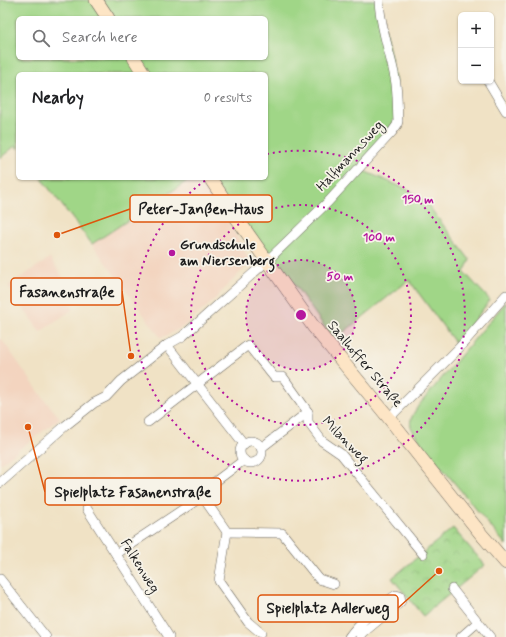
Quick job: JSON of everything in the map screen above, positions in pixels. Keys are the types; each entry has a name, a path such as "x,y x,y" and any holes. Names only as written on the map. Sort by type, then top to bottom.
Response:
{"main road":[{"path":"96,0 107,16"},
{"path":"135,60 143,72"},
{"name":"Saalhoffer Straße","path":"211,180 230,210 313,326 506,563"}],"street":[{"name":"Halfmannsweg","path":"0,483 46,442 94,403 106,397 122,381 167,345 183,336 267,261 328,202 397,125 396,79 382,27 379,0"},
{"path":"490,84 506,111"},
{"path":"389,418 458,348 506,295"},
{"path":"167,345 244,444"},
{"name":"Milanweg","path":"197,385 248,345 274,377 284,377 308,412 308,422 322,442 341,454 423,554"},
{"path":"148,422 197,385"},
{"path":"261,448 308,412"},
{"path":"252,441 258,444 261,448 262,455 258,460 251,463 244,460 240,451 244,444 252,441"},
{"path":"116,554 194,502 200,493 244,460"},
{"path":"200,493 227,532 219,581 248,622 261,633"},
{"name":"Falkenweg","path":"87,509 169,637"},
{"path":"227,532 282,533 320,580 334,584"},
{"path":"0,579 46,637"},
{"path":"452,589 490,637"},
{"path":"349,637 359,624 396,595 400,596 401,601 360,637"},
{"path":"461,637 478,622"}],"shaded area":[{"name":"Grundschule am Niersenberg","path":"192,180 202,180 240,242 250,262 211,303 183,327 161,338 92,244"},
{"path":"50,258 73,293 67,298 73,309 40,332 8,286"},
{"path":"0,337 44,399 60,418 0,464"}],"green space":[{"path":"0,0 379,0 395,78 397,129 359,169 411,191 424,200 470,260 464,272 490,300 456,344 409,280 334,340 274,256 267,261 211,180 268,180 268,72 16,72 16,147 15,146 0,158"},
{"path":"43,180 189,180 92,244"},
{"path":"506,302 506,545 422,444 412,429 411,421 419,405"},
{"path":"453,528 485,565 423,616 392,578"}],"place":[{"name":"Peter-Janßen-Haus","path":"57,235"},
{"name":"Grundschule am Niersenberg","path":"172,253"},
{"name":"Fasanenstraße","path":"131,356"},
{"name":"Spielplatz Fasanenstraße","path":"28,427"},
{"name":"Spielplatz Adlerweg","path":"439,571"}]}
